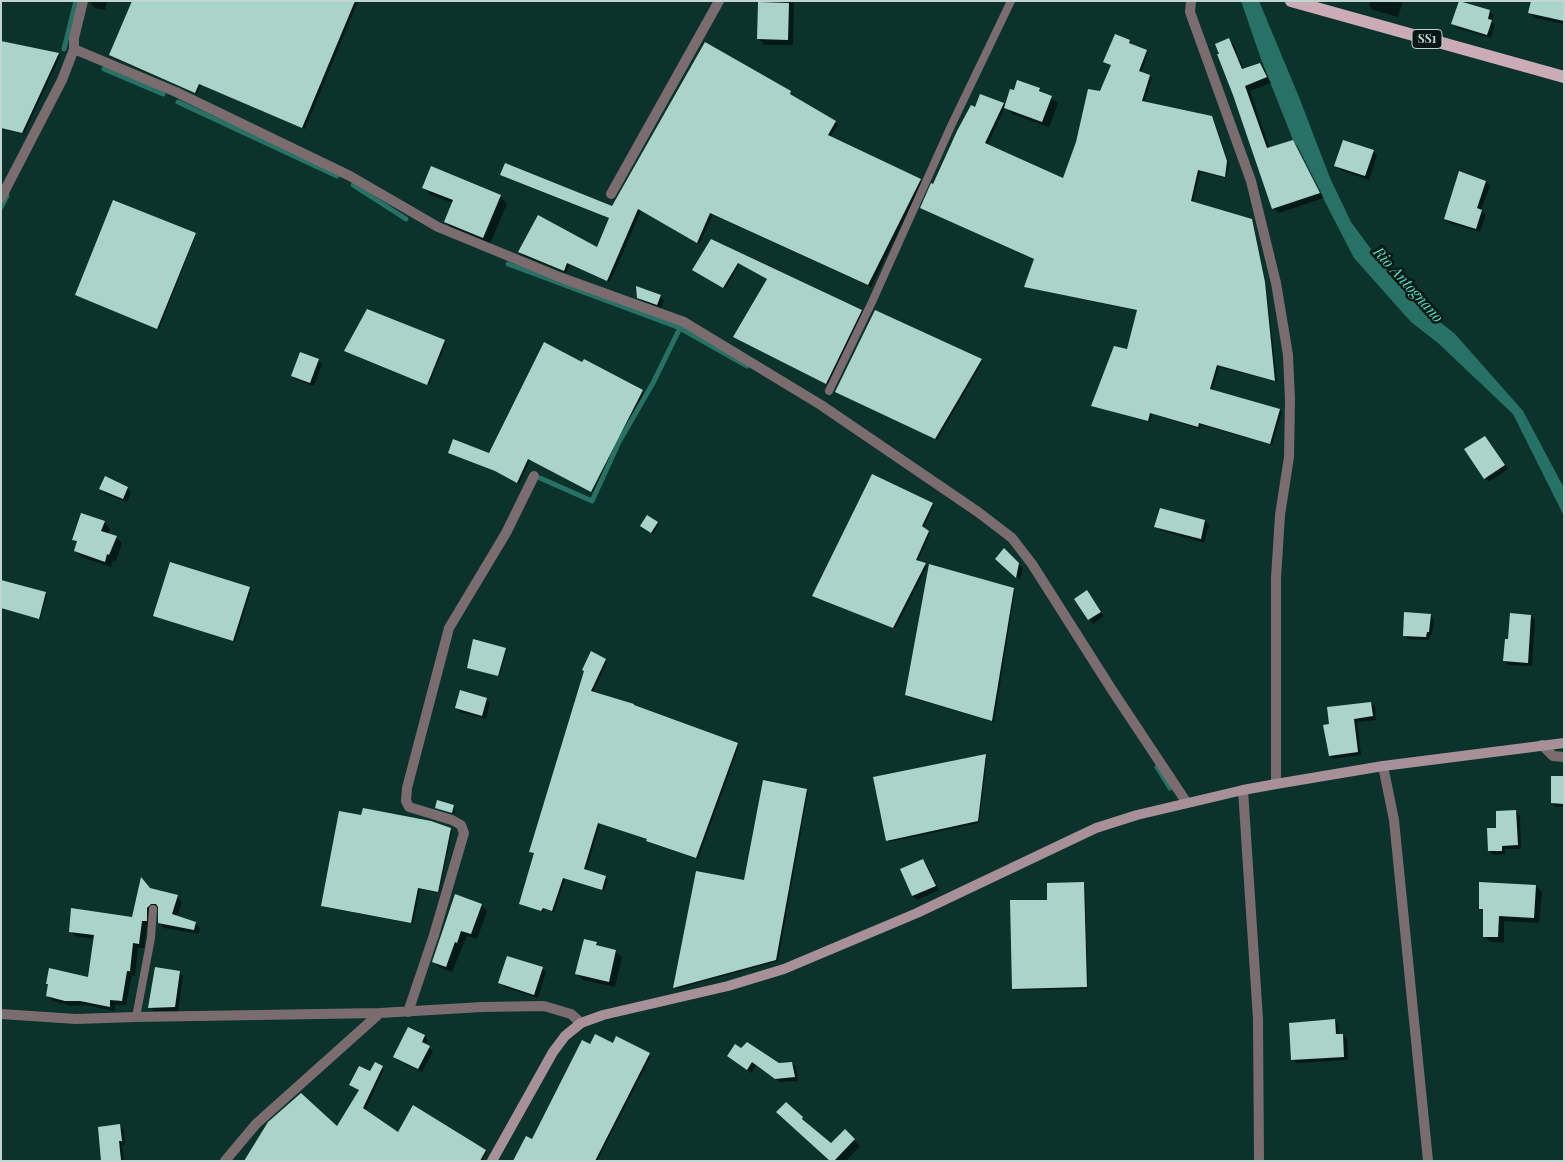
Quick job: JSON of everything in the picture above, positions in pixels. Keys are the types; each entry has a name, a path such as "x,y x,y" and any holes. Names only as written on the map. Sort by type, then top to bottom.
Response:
{"main road":[{"name":"SS1","path":"1291,1 1564,77"}],"street":[{"path":"1,198 62,80 74,49 74,38 83,1"},
{"path":"610,194 719,1"},
{"path":"1190,1 1190,12 1251,181 1276,283 1288,355 1289,457 1280,515 1276,578 1276,784"},
{"path":"74,49 176,92 342,171 438,227 562,278 684,322 821,405 978,512 1012,538 1032,564 1187,803"},
{"path":"408,1012 464,833 461,825 452,820 409,807 406,801 407,788 449,628 506,533 534,476"},
{"path":"492,1161 553,1052 565,1036 581,1023 603,1015 762,977 917,913 1096,828 1137,815 1276,784 1383,766 1564,743"},
{"path":"1542,745 1553,756 1564,758"},
{"path":"1383,766 1394,820 1428,1161"},
{"path":"1243,790 1258,1019 1259,1161"},
{"path":"1,1014 76,1019 380,1013 482,1007 544,1006 570,1014 581,1023"},
{"path":"225,1161 256,1124 380,1013"}],"lane":[{"path":"829,391 872,302 951,126 1011,1"},
{"path":"136,1017 151,938 153,909"}],"shaded area":[{"path":"1241,1 1259,1 1330,178 1351,222 1376,256 1415,302 1455,334 1523,411 1564,488 1564,516 1513,414 1438,343 1411,322 1354,258 1293,140 1261,59"}],"building":[{"path":"132,1 355,1 302,128 199,84 195,93 109,55"},
{"path":"1459,1 1490,10 1488,19 1492,20 1487,35 1451,24"},
{"path":"1531,1 1564,1 1564,21 1528,13"},
{"path":"758,2 789,3 788,40 757,39"},
{"path":"1115,34 1130,40 1129,43 1147,50 1139,71 1150,75 1142,101 1212,116 1227,161 1225,177 1198,170 1191,201 1252,219 1265,282 1275,381 1217,365 1210,389 1280,409 1270,444 1199,423 1198,427 1150,413 1148,421 1091,406 1114,346 1127,349 1137,310 1024,287 1034,259 920,208 957,131 971,105 975,107 980,94 1004,103 985,143 1063,178 1076,142 1088,89 1100,91 1111,65 1103,62"},
{"path":"1229,38 1242,69 1260,63 1267,77 1245,86 1267,148 1293,140 1320,193 1272,209 1217,54 1219,54 1215,44"},
{"path":"1,41 59,53 22,133 1,128"},
{"path":"705,42 791,91 790,94 836,121 828,135 921,179 868,285 710,213 697,243 638,209 607,281 567,263 564,271 518,252 538,215 597,247 609,218 500,175 505,163 612,206"},
{"path":"1017,80 1040,88 1039,91 1052,96 1042,122 1004,108 1010,89 1014,90"},
{"path":"1343,140 1374,150 1365,176 1334,166"},
{"path":"431,166 501,195 483,238 444,222 453,200 422,188"},
{"path":"1459,171 1486,181 1477,208 1482,210 1476,229 1444,219"},
{"path":"113,200 196,233 157,329 75,295"},
{"path":"711,239 862,310 826,384 733,337 767,279 738,263 723,288 692,270"},
{"path":"636,286 661,295 657,305 637,298"},
{"path":"367,309 445,340 427,385 344,351"},
{"path":"875,310 982,359 935,439 835,392"},
{"path":"544,342 582,362 584,359 643,390 591,492 528,459 517,483 495,471 448,453 453,439 489,453"},
{"path":"300,352 319,359 310,383 291,376"},
{"path":"1485,436 1505,465 1484,479 1464,449"},
{"path":"872,474 933,503 922,526 929,531 916,560 926,563 893,628 812,596"},
{"path":"105,476 128,487 123,499 99,489"},
{"path":"1160,508 1205,520 1201,539 1154,527"},
{"path":"81,513 105,521 101,531 117,536 109,555 107,554 105,562 74,551 77,541 72,540"},
{"path":"647,515 658,522 651,533 640,526"},
{"path":"1004,548 1019,563 1016,578 995,559"},
{"path":"170,562 250,587 233,641 153,616"},
{"path":"929,564 1014,588 992,721 905,695"},
{"path":"1,580 46,592 39,619 1,608"},
{"path":"1087,590 1101,612 1088,620 1074,599"},
{"path":"1404,612 1431,614 1429,632 1427,632 1426,637 1403,636"},
{"path":"1510,613 1531,615 1528,663 1503,661 1505,639 1508,639"},
{"path":"473,639 506,648 498,676 467,668"},
{"path":"591,651 606,659 591,691 634,704 738,743 696,858 598,823 584,869 606,876 602,890 563,878 552,911 543,908 541,911 519,904 534,853 529,852 584,671 582,670"},
{"path":"460,690 487,698 482,716 455,708"},
{"path":"1371,702 1373,716 1354,719 1358,752 1329,756 1323,725 1329,724 1327,707"},
{"path":"986,754 978,821 886,841 873,777"},
{"path":"1551,776 1564,776 1564,804 1551,803"},
{"path":"763,780 807,789 776,960 673,988 696,871 744,880"},
{"path":"437,800 454,805 452,813 435,808"},
{"path":"363,808 431,821 451,828 438,892 418,888 411,923 321,906 339,811 361,815"},
{"path":"1516,810 1518,845 1502,846 1502,851 1488,851 1487,828 1496,828 1496,811"},
{"path":"923,859 936,886 912,896 900,869"},
{"path":"141,877 150,888 178,895 172,914 196,922 194,930 158,923 158,907 156,904 151,904 147,908 147,921 142,921 139,944 133,943 130,971 127,971 122,1001 110,1000 110,1007 80,1001 65,1001 46,996 49,968 88,977 94,935 69,932 71,908 132,917"},
{"path":"1084,882 1087,987 1012,989 1010,900 1047,900 1047,883"},
{"path":"1479,882 1536,885 1534,918 1499,916 1498,937 1483,937 1483,909 1479,909"},
{"path":"455,894 482,904 471,934 461,931 446,967 432,962"},
{"path":"584,939 597,942 596,945 616,950 609,982 575,974"},
{"path":"507,956 543,967 534,995 498,983"},
{"path":"155,967 180,971 175,1007 148,1008"},
{"path":"1335,1019 1336,1034 1343,1034 1344,1057 1291,1060 1289,1023"},
{"path":"408,1027 425,1035 422,1042 430,1046 418,1069 393,1057"},
{"path":"595,1034 613,1043 616,1036 650,1053 595,1161 513,1161 526,1136 532,1139 582,1040 590,1044"},
{"path":"747,1042 779,1063 792,1062 795,1077 775,1079 752,1062 747,1070 727,1056 735,1044 741,1048"},
{"path":"375,1062 383,1066 363,1108 398,1132 413,1105 486,1150 480,1161 244,1161 268,1122 301,1093 337,1126 359,1090 349,1085 359,1066 370,1071"},
{"path":"786,1102 803,1117 802,1119 831,1143 845,1129 855,1139 834,1161 830,1161 776,1112"},
{"path":"120,1124 122,1141 119,1141 121,1160 101,1161 98,1127"}],"waterway":[{"path":"64,49 76,1"},
{"path":"104,69 163,94"},
{"path":"178,102 337,176"},
{"path":"353,185 406,219"},
{"path":"1,207 7,196"},
{"path":"508,264 680,328 747,366"},
{"path":"540,478 592,501 619,442 653,383 680,328"},
{"path":"1157,767 1170,788"}],"water label":[{"name":"Rio Antognano","path":"1408,285"}]}
